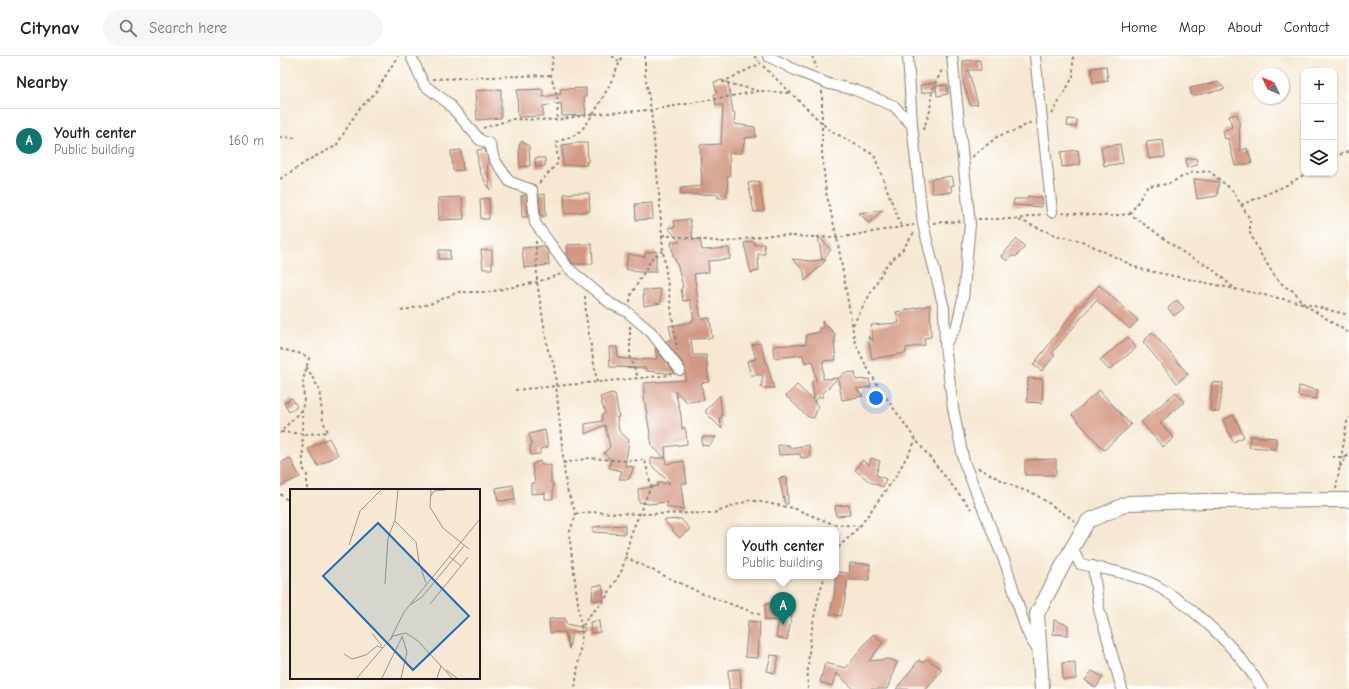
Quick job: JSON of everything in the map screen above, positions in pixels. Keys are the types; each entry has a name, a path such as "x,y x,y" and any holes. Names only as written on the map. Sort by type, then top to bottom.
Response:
{"street":[{"path":"411,56 424,85 448,103 480,140 490,144 494,158 510,182 532,190 535,223 570,270 611,304 626,311 651,332 680,370"},
{"path":"908,56 912,125 924,224 944,308 945,346 964,462 1006,565 1024,624 1031,640 1039,651"},
{"path":"945,346 956,326 963,299 970,224 952,56"},
{"path":"1035,56 1052,212"},
{"path":"767,59 822,81 856,90 894,106 912,125"},
{"path":"1042,689 1037,614 1088,521 1129,503 1349,500"},
{"path":"1072,548 1080,564 1125,574 1161,588 1204,620 1253,674 1262,689"},
{"path":"1093,566 1099,609 1122,689"}],"path":[{"path":"280,179 312,158 336,146 358,110 375,92 398,56"},
{"path":"553,56 551,75 558,101 557,120"},
{"path":"612,56 620,62"},
{"path":"532,190 558,163 556,143 578,132 593,114 622,56"},
{"path":"515,390 682,375 680,370 662,235 651,110 645,74 645,56"},
{"path":"754,56 767,59 790,93 828,129 874,155 902,226"},
{"path":"812,56 822,81 822,152 826,192 837,238 855,342 865,364 916,440 972,510"},
{"path":"963,164 998,136 1017,130 1042,117 1052,114 1073,77 1073,56"},
{"path":"767,59 723,82 760,91 790,93"},
{"path":"915,147 930,111 932,90 943,66"},
{"path":"422,80 551,75"},
{"path":"472,131 513,119 557,120 593,114 651,110 760,91"},
{"path":"280,137 296,138"},
{"path":"1337,156 1349,151"},
{"path":"1130,214 1148,186 1168,184 1190,173 1209,171 1232,190 1250,219 1250,233 1260,253 1274,275 1284,286 1295,292 1302,303 1349,333"},
{"path":"1241,205 1285,186 1302,176"},
{"path":"975,219 1018,219 1052,212 1109,216 1130,214 1187,255 1210,267 1236,290"},
{"path":"1018,219 1058,236 1082,241 1140,269 1302,303 1349,315"},
{"path":"662,235 724,242 771,235 837,238 902,226 960,221"},
{"path":"535,223 537,282 548,350 554,364 566,487 576,514 569,534 581,629 578,673 575,689"},
{"path":"852,326 885,267 903,249 916,228 924,224"},
{"path":"400,311 433,304 458,292 489,292 537,282 570,270"},
{"path":"583,280 586,316 597,382"},
{"path":"280,349 302,354 309,358 303,380 304,401 302,409 303,468 307,475 307,489"},
{"path":"280,432 328,432 323,421 318,389 306,366"},
{"path":"280,432 302,409"},
{"path":"1334,500 1349,418"},
{"path":"839,547 860,526 896,476 916,440"},
{"path":"1339,468 1348,457 1349,453"},
{"path":"1332,457 1348,457"},
{"path":"563,463 590,458 626,461 645,460 651,486 639,514 622,570 604,601 588,617 581,629"},
{"path":"964,462 1015,487 1035,494 1084,528"},
{"path":"280,494 290,502"},
{"path":"576,514 591,512 639,514 714,513 750,500 793,508 833,524 860,526"},
{"path":"625,557 703,594 761,615"},
{"path":"808,689 807,675 818,594 824,579"}],"building":[{"path":"980,60 981,70 968,70 978,104 970,105 963,82 963,61"},
{"path":"1106,66 1108,81 1093,83 1091,68"},
{"path":"723,80 724,82 728,82 733,112 735,113 734,124 755,127 756,137 745,138 742,153 729,153 730,176 727,176 728,192 726,193 726,198 718,198 718,194 681,195 681,188 702,186 700,145 721,144 723,105 716,105 714,94 717,94 714,82"},
{"path":"1218,82 1225,89 1192,96 1190,88"},
{"path":"935,83 935,91 921,93 920,85"},
{"path":"947,85 948,94 937,96 936,86"},
{"path":"586,88 586,97 584,97 586,115 562,116 561,103 543,106 543,116 518,117 517,90 543,89 543,97 561,94 560,89"},
{"path":"501,89 501,118 477,120 475,91"},
{"path":"1237,114 1239,121 1240,151 1247,148 1252,163 1235,166 1228,138 1225,139 1223,131 1232,127 1229,116"},
{"path":"1068,119 1077,120 1076,127 1067,126"},
{"path":"1163,140 1165,157 1149,159 1146,142"},
{"path":"522,141 529,146 530,166 520,167 519,145"},
{"path":"587,143 587,165 563,165 562,145"},
{"path":"1120,144 1123,163 1104,166 1101,147"},
{"path":"485,149 489,163 487,163 490,190 480,172 478,163 477,150"},
{"path":"461,150 463,170 453,171 451,151"},
{"path":"1078,150 1080,165 1062,167 1061,152"},
{"path":"535,158 545,158 545,166 536,167"},
{"path":"1196,158 1197,165 1187,168 1186,159"},
{"path":"952,176 954,185 951,186 952,192 932,193 931,179"},
{"path":"1194,179 1219,182 1217,196 1197,199"},
{"path":"759,181 764,211 754,212 748,183"},
{"path":"589,193 590,211 565,214 564,194"},
{"path":"545,194 546,216 541,216 539,195"},
{"path":"526,195 528,217 522,217 521,196"},
{"path":"1027,196 1042,198 1042,207 1013,205 1014,199 1028,199"},
{"path":"461,197 464,219 439,220 438,198"},
{"path":"489,198 489,219 481,219 480,199"},
{"path":"652,203 653,219 636,220 635,204"},
{"path":"883,210 869,223 859,213"},
{"path":"690,219 693,240 700,239 702,250 729,248 730,259 708,261 709,272 694,274 700,314 702,319 710,318 712,338 691,339 693,355 706,355 709,382 701,383 704,400 687,402 675,391 681,415 682,429 684,427 686,431 687,444 665,447 666,464 684,461 687,483 681,483 684,510 667,507 667,502 649,504 639,502 638,489 658,486 657,483 670,483 651,465 651,458 665,458 652,446 644,397 644,383 686,380 685,366 666,341 672,339 669,326 692,322 692,320 694,320 690,300 683,301 681,288 683,287 673,255 671,242 680,242 668,228 675,227 674,221"},
{"path":"818,236 831,250 822,260"},
{"path":"1017,239 1025,247 1015,257 1013,255 1007,261 1001,256"},
{"path":"754,241 754,245 764,244 765,254 758,254 759,271 751,273 744,243"},
{"path":"592,244 593,264 573,264 568,257 567,245"},
{"path":"544,246 548,252 549,265 524,268 522,248"},
{"path":"439,250 450,250 450,259 439,259"},
{"path":"481,250 492,250 492,269 483,269"},
{"path":"656,251 656,272 638,272 626,269 628,254 645,257 645,253"},
{"path":"792,259 811,261 826,260 805,281 804,271"},
{"path":"1099,285 1138,320 1130,329 1096,300 1052,353 1055,355 1042,371 1033,365 1079,305 1081,306"},
{"path":"660,289 661,303 644,306 643,290"},
{"path":"1177,300 1184,308 1174,316 1168,308"},
{"path":"930,305 931,337 924,338 925,345 906,348 906,353 872,359 868,336 873,341 871,325 899,323 896,312"},
{"path":"822,321 835,334 834,343 836,360 823,361 823,379 838,378 823,393 823,397 819,397 814,402 818,406 814,418 808,417 786,396 797,385 814,401 812,381 816,381 813,361 805,363 803,355 774,358 773,346 806,344 806,335 820,332 819,328 823,328"},
{"path":"1152,332 1188,374 1177,383 1143,342"},
{"path":"1128,337 1136,348 1109,370 1100,360"},
{"path":"760,343 774,388 761,388 763,375 751,375 747,361 756,359 752,345"},
{"path":"609,347 617,347 618,358 638,360 657,359 655,348 675,374 646,371 646,368 610,367"},
{"path":"855,372 856,380 869,379 871,387 856,389 863,396 842,400 838,379 844,373"},
{"path":"1028,378 1043,379 1042,403 1027,402"},
{"path":"1212,382 1223,383 1219,412 1210,411"},
{"path":"1299,386 1318,390 1316,399 1298,396"},
{"path":"1099,390 1131,425 1104,450 1072,415"},
{"path":"1176,392 1184,402 1160,423 1174,438 1163,447 1141,422"},
{"path":"611,393 615,394 619,417 617,417 619,431 629,440 625,466 634,467 629,479 619,479 622,471 609,468 611,460 604,453 610,447 605,425 585,434 585,424 602,421 602,414 605,414 600,397"},
{"path":"720,395 722,418 719,418 722,429 706,413 706,410"},
{"path":"292,398 297,407 289,412 284,403"},
{"path":"1234,415 1244,437 1233,442 1223,420"},
{"path":"545,430 548,447 540,449 540,454 531,455 530,446 532,445 529,434"},
{"path":"1250,436 1276,438 1276,449 1249,447"},
{"path":"702,437 716,437 709,446 702,445"},
{"path":"329,438 338,455 318,466 308,449"},
{"path":"778,445 789,445 790,448 809,445 810,457 801,458 800,454 779,455"},
{"path":"290,458 300,477 280,486 280,463"},
{"path":"871,458 880,461 876,475 886,479 883,487 870,482 855,470 862,460 869,465"},
{"path":"1056,459 1056,475 1025,475 1025,460"},
{"path":"540,461 541,465 551,465 553,499 545,499 545,493 531,494 531,483 535,483 532,464"},
{"path":"787,477 788,504 785,504 779,478"},
{"path":"513,485 515,500 498,501 496,488"},
{"path":"849,505 850,515 836,516 835,506"},
{"path":"681,519 690,529 679,538 664,520"},
{"path":"625,525 625,534 593,532 593,527"},
{"path":"850,563 870,564 869,580 849,580"},
{"path":"839,572 848,573 845,599 841,616 830,614 834,598 835,579 839,579"},
{"path":"602,585 604,600 592,600 593,586"},
{"path":"765,604 792,604 790,615 792,615 787,640 776,637 779,621 765,620"},
{"path":"565,618 566,624 585,628 585,631 572,632 569,649 565,632 550,633 549,619"},
{"path":"1054,620 1068,625 1068,635 1053,634"},
{"path":"599,621 600,632 591,633 590,622"},
{"path":"748,621 760,622 758,658 745,657"},
{"path":"873,634 883,642 869,661 888,659 897,662 887,689 854,689 836,673 832,686 820,682 825,663 846,668"},
{"path":"771,655 779,656 775,673 767,671"},
{"path":"927,659 942,669 927,689 896,689 919,660 922,663"},
{"path":"1075,662 1076,679 1063,680 1062,663"},
{"path":"740,669 741,689 729,689 728,670"},
{"path":"1092,671 1103,677 1096,688 1085,680"}],"place":[{"name":"Youth center","path":"783,625"}]}
